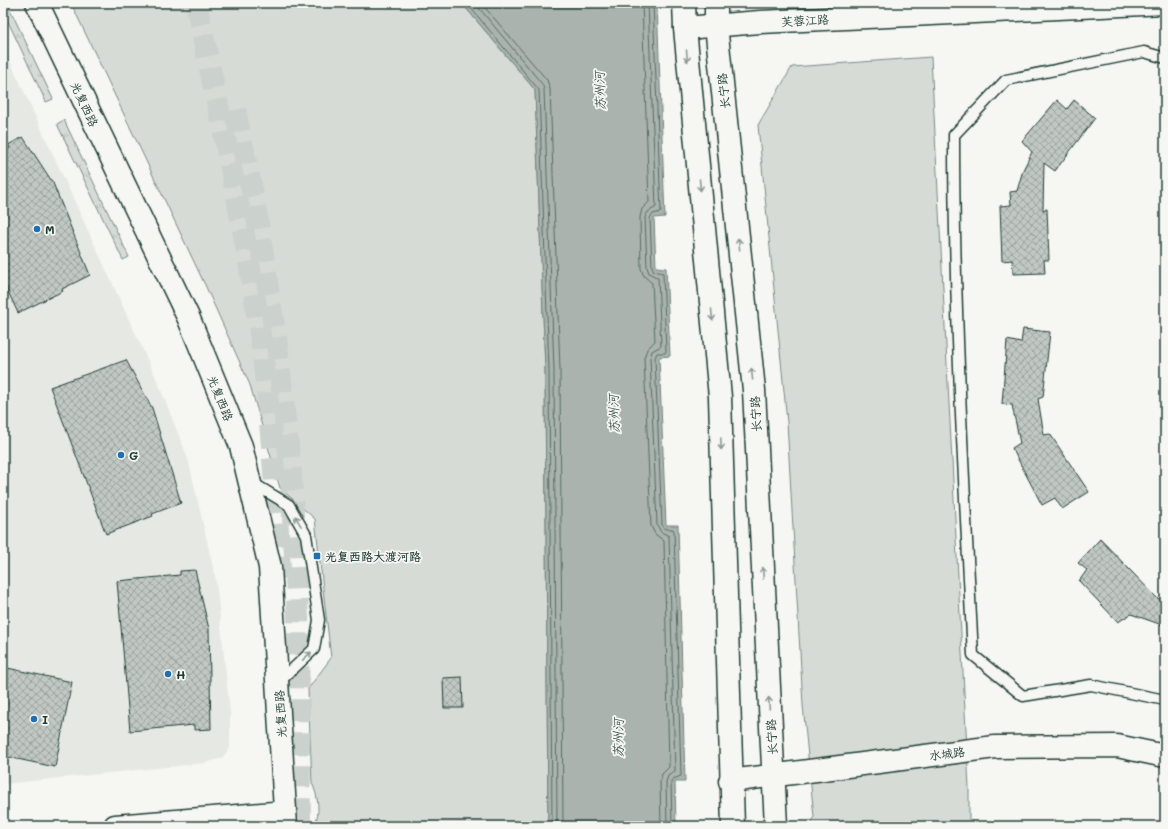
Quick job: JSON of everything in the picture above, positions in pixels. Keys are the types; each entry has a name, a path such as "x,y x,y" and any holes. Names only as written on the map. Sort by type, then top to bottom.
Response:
{"street":[{"name":"光复西路","path":"37,3 189,319 241,446 270,567 285,819"},
{"path":"684,3 685,28 720,397 730,781 733,826"},
{"name":"长宁路","path":"716,3 716,25 754,390 776,826"},
{"name":"芙蓉江路","path":"685,28 716,25 1165,3"},
{"name":"水城路","path":"730,781 994,747 1117,746 1165,756"},
{"path":"115,826 285,819"}],"lane":[{"path":"1165,58 1144,52 1006,80 954,135 954,193 965,499 973,655 1023,696 1091,685 1165,700"},
{"path":"249,481 289,505 306,535 319,620 314,650 278,683"}],"shaded area":[{"path":"3,46 159,385 188,459 216,580 230,713 230,748 222,758 205,763 3,784"}],"green space":[{"path":"3,3 7,3 53,99 46,102 3,11"},
{"path":"71,3 466,3 466,8 535,90 545,370 548,826 314,826 318,804 312,783 308,689 331,658 315,519 280,488 250,385 206,287"},
{"path":"931,57 969,788 969,826 811,826 814,817 803,705 787,422 758,125 792,67"},
{"path":"64,120 129,257 123,260 57,124"}],"water":[{"name":"苏州河","path":"466,3 657,3 665,217 654,218 656,267 666,268 670,356 659,357 666,525 678,525 685,782 675,782 676,826 548,826 545,370 535,90 466,8"}],"building":[{"path":"1057,100 1067,109 1074,100 1095,118 1055,171 1044,163 1043,210 1047,209 1049,260 1044,260 1045,273 1013,274 1012,260 1002,261 1000,206 1011,205 1010,192 1017,191 1023,170 1032,152 1022,141"},
{"name":"M","path":"23,137 53,183 90,275 62,289 63,291 18,313 3,281 3,151 10,148 8,145"},
{"path":"1023,329 1050,332 1043,397 1038,399 1044,435 1050,434 1089,492 1062,509 1055,498 1042,505 1012,448 1020,443 1012,405 1002,404 1007,340 1021,343"},
{"name":"G","path":"126,360 152,408 181,503 152,514 153,516 106,534 50,387"},
{"path":"1100,539 1157,598 1165,601 1165,626 1131,614 1118,622 1079,581 1087,570 1078,563"},
{"name":"H","path":"195,570 209,629 211,729 194,730 194,725 130,731 117,581 180,575 180,571"},
{"name":"I","path":"3,667 72,682 55,767 3,756"},
{"path":"462,677 463,708 444,708 443,678"}],"tunnel":[{"path":"196,3 241,218 256,305 266,378 276,498 281,589"},
{"path":"235,110 255,205 277,345 291,473 298,619 300,826"}],"place":[{"name":"M","path":"37,229"},
{"name":"G","path":"121,455"},
{"name":"光复西路大渡河路","path":"317,556"},
{"name":"H","path":"168,674"},
{"name":"I","path":"34,719"}]}
